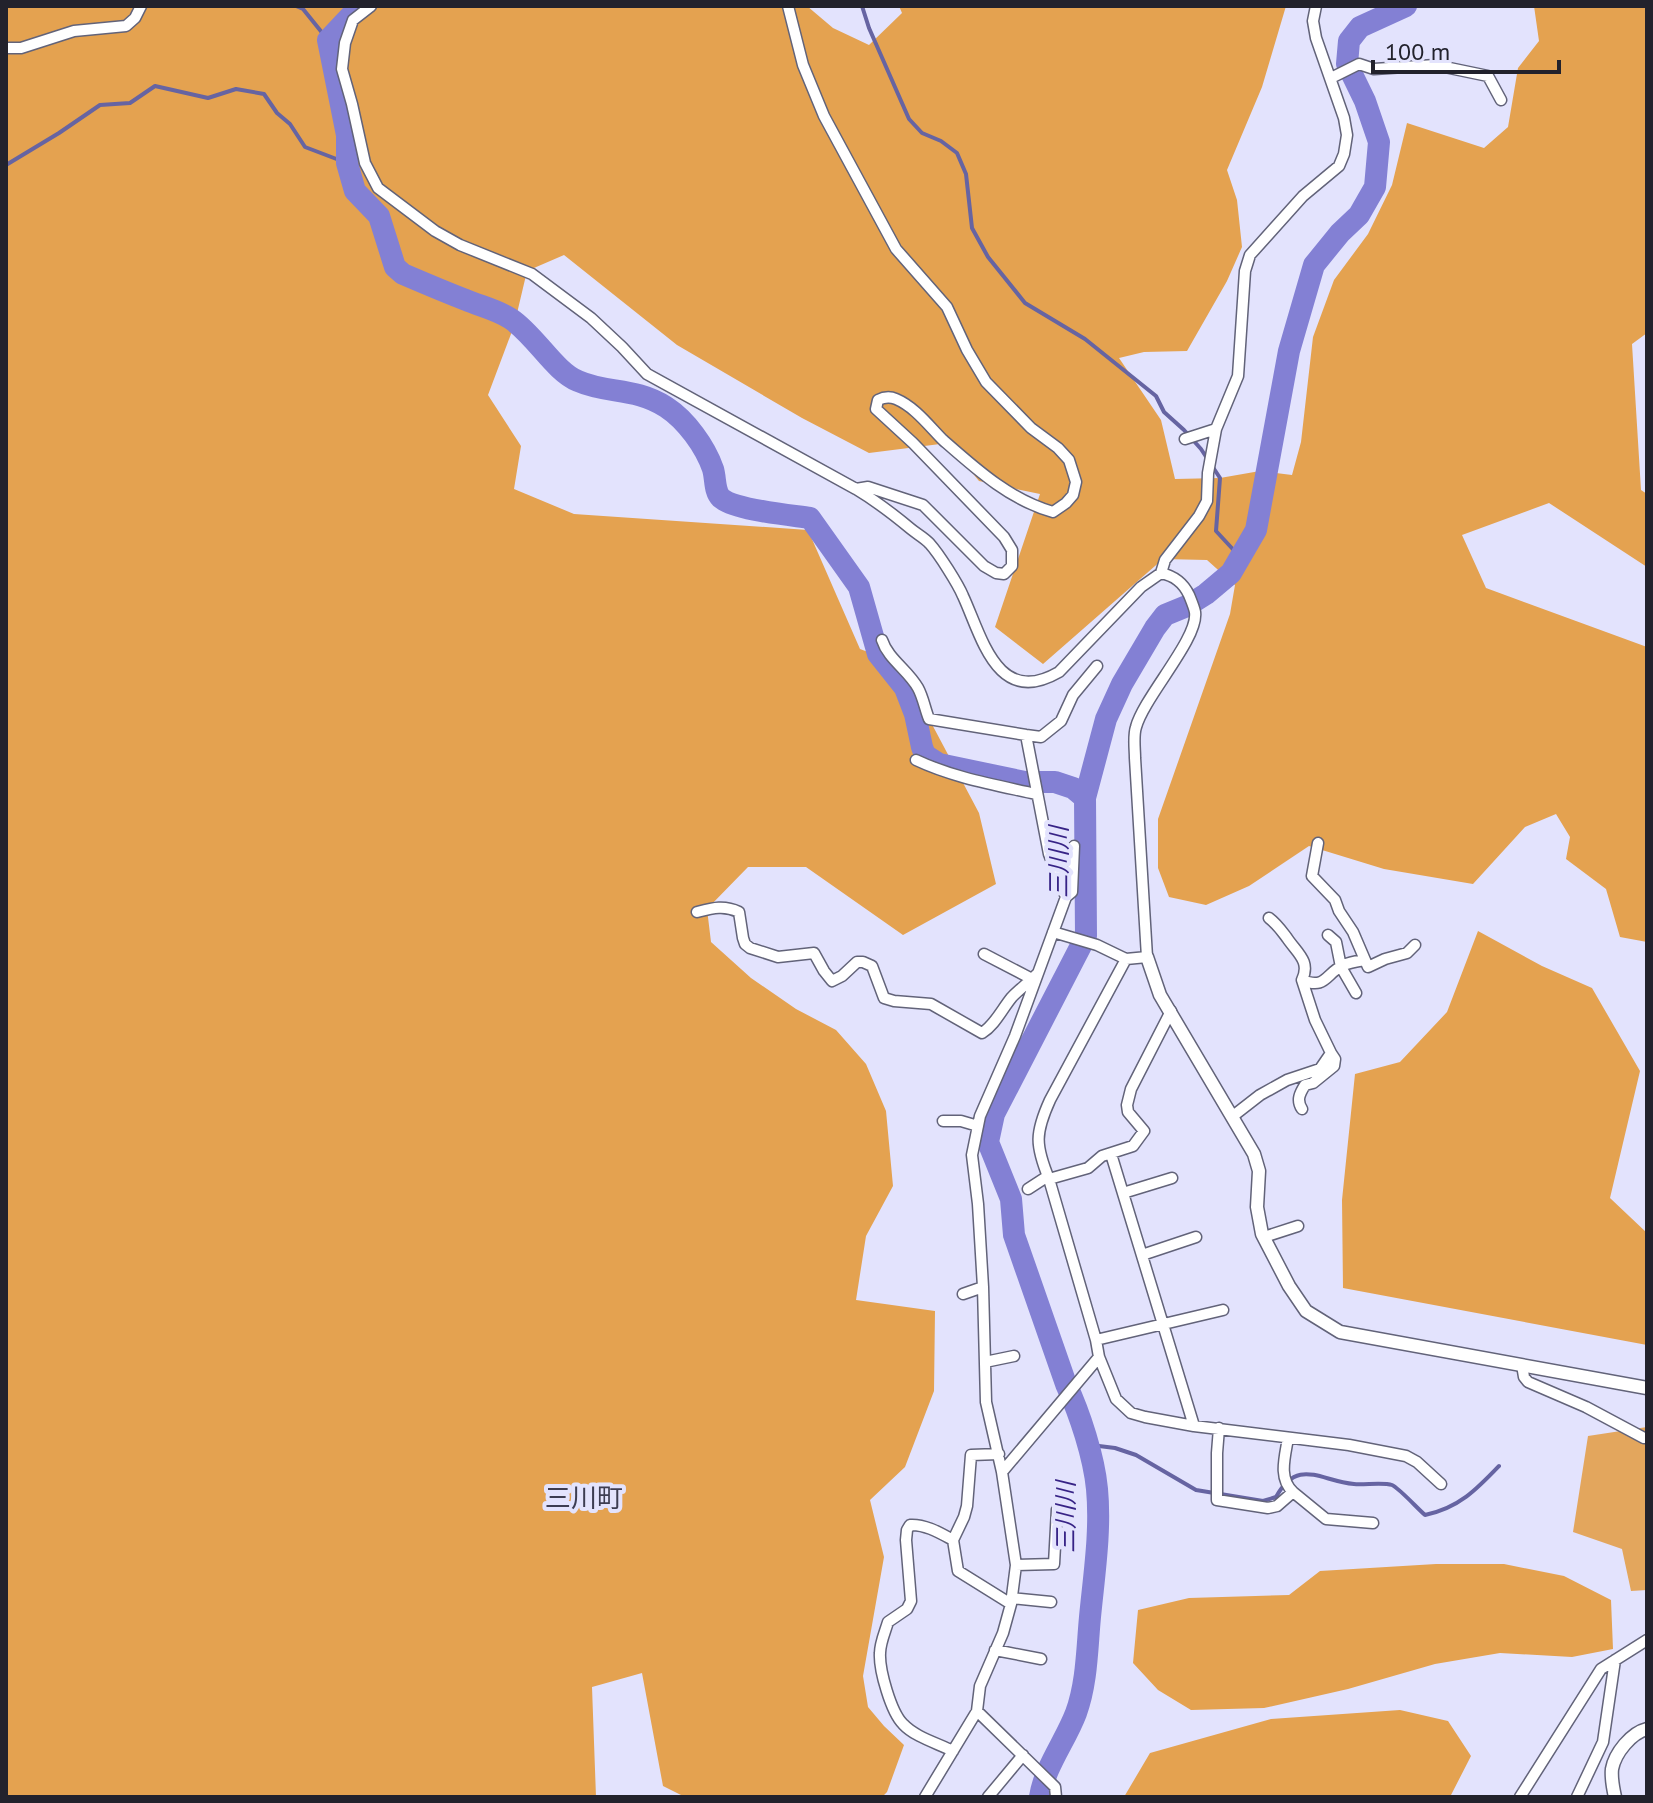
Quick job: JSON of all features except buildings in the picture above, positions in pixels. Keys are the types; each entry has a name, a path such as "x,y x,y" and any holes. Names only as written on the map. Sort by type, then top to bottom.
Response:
{"street":[{"path":"6,48 21,48 74,31 126,26 141,6"},
{"path":"371,6 353,20 345,43 342,69 365,163 378,188 435,231 460,245 532,274 591,318 647,374 884,507 930,544 962,594 981,643 996,666 1012,678 1032,683 1059,672 1141,587 1161,573 1165,560 1207,501 1208,473 1216,429 1238,376 1245,271 1250,255 1303,196 1339,166 1344,154 1347,135 1344,118 1335,77 1316,38 1313,21 1316,6"},
{"path":"788,6 803,65 824,116 896,249 947,307 986,382 1031,428 1069,460 1076,482 1073,495 1053,512 1024,502 984,475 913,411 896,399 885,397 878,400 876,409 881,416 913,443 1004,537 1012,550 1012,566 1004,574 984,566 923,505 868,487 856,489"},
{"path":"1335,77 1359,64 1374,69 1435,65 1488,76 1501,100"},
{"path":"1185,439 1216,429"},
{"path":"1161,573 1171,575 1180,582 1196,614 1188,639 1148,701 1135,728 1147,957 1160,995 1254,1154 1259,1171 1257,1207 1264,1237 1289,1286 1306,1311 1340,1332 1647,1388"},
{"path":"882,640 886,651 918,687 929,719 1041,737 1061,721 1073,695 1097,666"},
{"path":"1026,735 1049,854 1066,897"},
{"path":"916,760 963,777 1036,792"},
{"path":"1318,843 1312,876 1335,900 1368,967 1401,956 1415,945"},
{"path":"925,1797 977,1711 980,1686 1003,1633 1012,1601 1016,1565 999,1454 986,1402 983,1287 972,1155 980,1116 1015,1036 1066,897 1072,892 1074,846"},
{"path":"697,912 728,907 739,912 743,938 750,948 778,957 814,953 832,981 857,962 863,962 872,966 884,998 931,1004 982,1033 989,1029 1013,997 1035,976"},
{"path":"1269,918 1280,927 1301,955 1306,970 1302,980 1315,1020 1335,1059 1334,1066 1313,1083 1305,1085 1300,1092 1298,1104 1302,1109"},
{"path":"1053,932 1097,945 1126,959 1147,957"},
{"path":"1328,935 1336,942 1341,967 1356,993"},
{"path":"984,954 1035,976"},
{"path":"1126,959 1050,1100 1037,1136 1099,1357 1116,1399 1131,1413 1145,1417 1349,1445 1406,1456 1441,1484"},
{"path":"1302,980 1320,983 1341,967 1365,960"},
{"path":"1028,1189 1049,1177 1088,1168 1102,1156 1133,1146 1144,1131 1128,1112 1131,1089 1171,1011"},
{"path":"1233,1116 1260,1095 1287,1080 1320,1069 1331,1053"},
{"path":"943,1121 961,1121 978,1126"},
{"path":"1111,1154 1194,1426"},
{"path":"1123,1193 1172,1178"},
{"path":"1264,1237 1298,1226"},
{"path":"1142,1255 1196,1237"},
{"path":"963,1294 983,1287"},
{"path":"1096,1340 1223,1310"},
{"path":"985,1362 1014,1356"},
{"path":"1002,1472 1099,1357"},
{"path":"1522,1365 1528,1382 1586,1407 1644,1438"},
{"path":"1219,1428 1217,1500 1268,1508 1277,1506 1290,1490"},
{"path":"1288,1438 1283,1475 1290,1490 1326,1519 1373,1523"},
{"path":"999,1454 971,1455 967,1506 953,1540 958,1571 1012,1601 1051,1602"},
{"path":"1016,1565 1054,1564 1057,1509"},
{"path":"953,1540 937,1531 910,1525 906,1540 911,1601 907,1609 888,1622 880,1654 895,1714 903,1724 923,1737 953,1751"},
{"path":"1520,1797 1601,1669 1647,1640"},
{"path":"995,1650 1041,1659"},
{"path":"1577,1797 1603,1742 1615,1660"},
{"path":"977,1711 1034,1765 1056,1792"},
{"path":"1615,1797 1612,1769 1620,1752 1634,1735 1647,1729"},
{"path":"1603,1742 1620,1752"},
{"path":"988,1797 1023,1755"}],"shaded area":[{"path":"6,6 807,6 833,28 869,45 902,13 899,6 1286,6 1262,87 1227,170 1237,200 1242,247 1227,281 1187,351 1144,352 1119,358 1161,420 1175,479 1220,478 1260,471 1292,475 1301,442 1313,337 1334,280 1368,234 1392,185 1407,123 1484,148 1508,127 1518,68 1539,41 1534,6 1647,6 1647,333 1632,344 1641,490 1647,494 1647,567 1549,503 1462,535 1486,588 1647,647 1647,942 1620,937 1606,889 1566,859 1570,837 1556,814 1525,827 1473,884 1384,869 1309,846 1249,886 1206,905 1169,897 1158,868 1158,819 1230,614 1235,585 1207,560 1163,559 1043,664 995,627 1040,494 979,481 948,443 869,453 677,345 564,255 527,271 514,326 488,395 521,446 514,489 574,514 808,530 860,649 900,664 979,813 996,884 903,935 806,867 748,867 707,909 711,942 751,978 796,1009 836,1030 866,1064 886,1111 893,1186 866,1236 856,1300 935,1311 934,1391 905,1467 870,1500 884,1557 863,1676 868,1707 904,1745 887,1792 882,1797 685,1797 663,1786 642,1673 592,1687 596,1797 6,1797"},
{"path":"1478,931 1542,966 1592,988 1640,1071 1610,1198 1647,1233 1647,1345 1343,1288 1342,1200 1355,1074 1400,1062 1447,1012"},
{"path":"1647,1427 1647,1590 1631,1591 1622,1549 1573,1532 1588,1436"},
{"path":"1436,1564 1504,1564 1564,1576 1611,1600 1613,1649 1572,1657 1500,1653 1435,1664 1348,1689 1264,1708 1191,1710 1158,1690 1133,1663 1138,1610 1189,1598 1289,1595 1320,1571"},
{"path":"1400,1710 1448,1721 1471,1756 1450,1797 1124,1797 1150,1753 1271,1719"}],"waterway":[{"path":"296,6 303,9 328,40"},
{"path":"360,6 328,40 347,135 347,163 355,191 379,216 395,267 403,274 511,319 561,370 578,381 643,396 666,407 688,426 700,443 710,460 721,498 750,509 810,518 859,587 878,654 905,688 925,755 939,764 1025,782 1055,782 1073,788 1085,798"},
{"path":"862,6 909,119 922,133 941,141 957,153 966,174 972,228 988,257 1025,303 1085,339 1156,396 1164,412 1201,449 1220,478 1216,531 1241,558"},
{"name":"三川川","path":"1040,1797 1046,1775 1076,1713 1082,1690 1096,1553 1097,1489 1086,1436 1014,1235 1011,1199 988,1142 994,1114 1086,936 1085,798 1106,719 1122,684 1165,615 1206,594 1231,573 1256,530 1289,351 1314,265 1359,215 1375,187 1379,142 1365,101 1347,64 1349,41 1360,27 1406,6"},
{"path":"6,165 100,105 130,103 155,86 208,98 236,89 264,94 305,147 347,163"},
{"path":"1088,1450 1099,1446 1115,1448 1136,1455 1196,1490 1263,1501 1276,1497 1284,1485 1301,1475 1310,1474 1354,1484 1388,1484 1399,1490 1425,1515 1458,1502 1499,1466"}],"district":[{"name":"三川町","path":"584,1498"}]}
